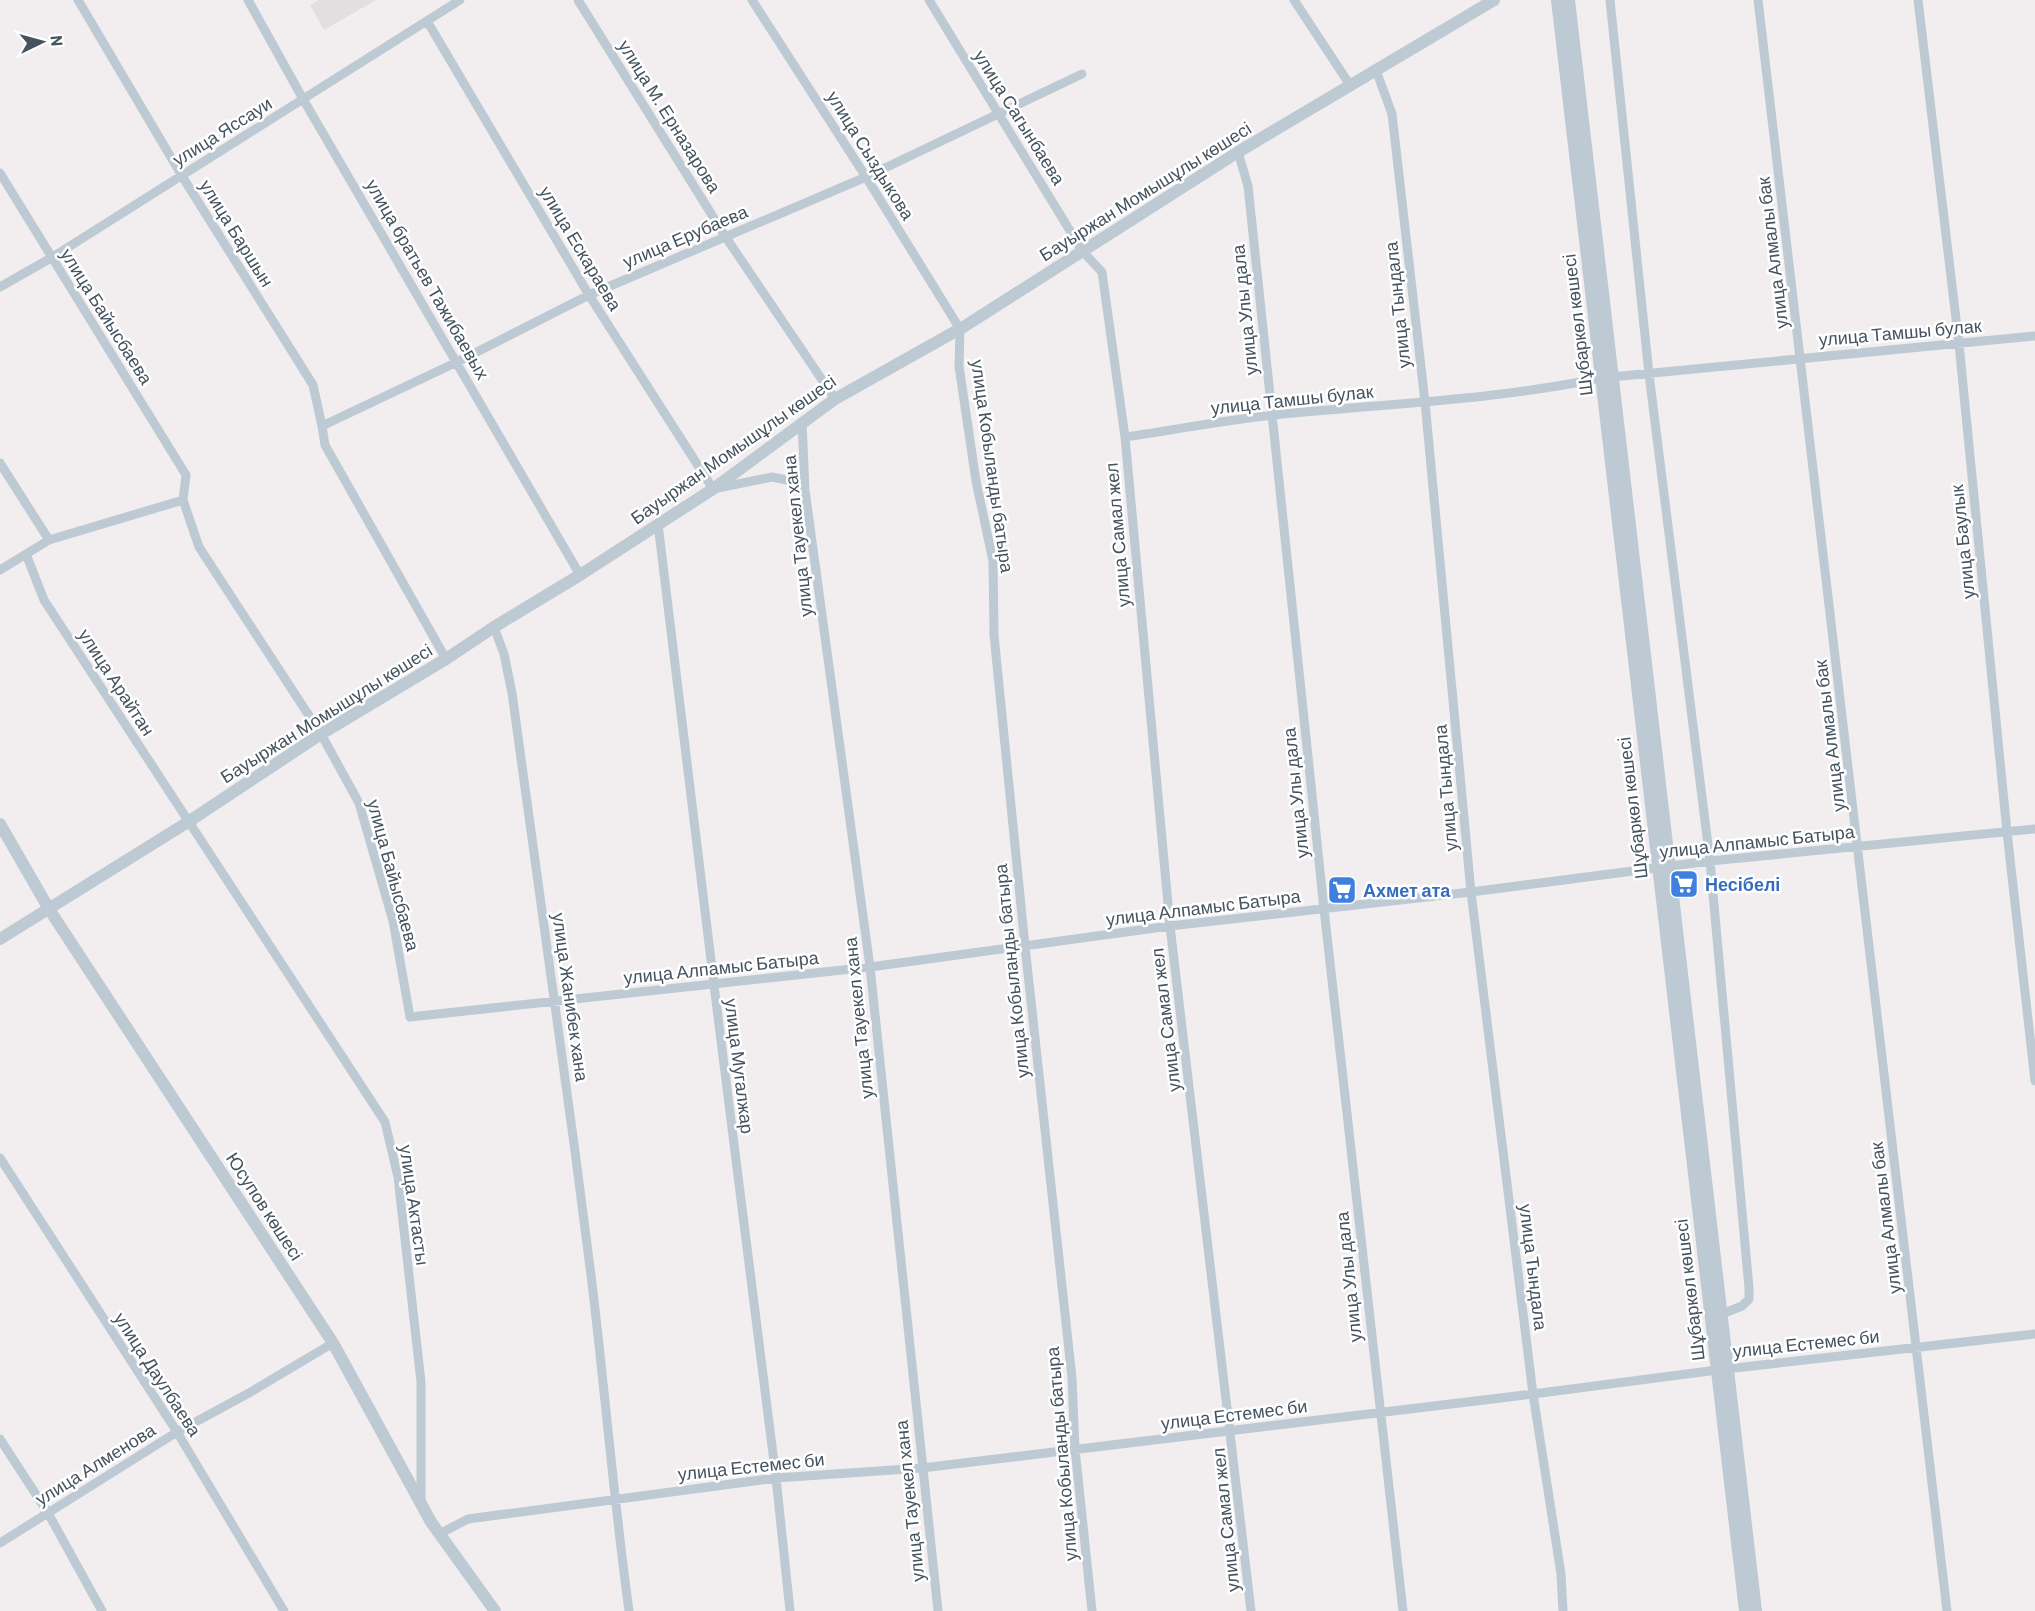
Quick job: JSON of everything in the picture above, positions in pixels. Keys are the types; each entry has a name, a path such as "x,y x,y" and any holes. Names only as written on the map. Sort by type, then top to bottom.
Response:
{"street":[{"name":"улица Баршын","path":"78,0 182,176 313,385 322,426"},
{"name":"улица братьев Тажибаевых","path":"248,0 303,99 580,575"},
{"name":"улица Яссауи","path":"0,287 51,258 460,0"},
{"name":"улица М. Ерназарова","path":"578,0 725,236 836,399"},
{"name":"улица Сыздыкова","path":"752,0 960,328"},
{"name":"улица Сагынбаева","path":"929,0 1083,252"},
{"path":"1294,0 1350,85"},
{"name":"Бауыржан Момышұлы көшесі","path":"0,939 189,823 321,734 580,575 713,489 836,399 960,328 1238,152 1494,0"},
{"path":"1552,0 1558,6"},
{"name":"Шұбаркөл көшесі","path":"1569,0 1657,868 1756,1611"},
{"path":"1572,23 1574,0"},
{"name":"Шұбаркөл көшесі","path":"1610,0 1649,374 1710,861 1749,1299 1742,1306 1722,1314"},
{"name":"улица Алмалы бак","path":"1758,0 1947,1611"},
{"name":"улица Баулык","path":"1918,0 1959,344 2007,832 2035,1081"},
{"name":"Шұбаркөл көшесі","path":"1558,6 1671,866 1722,1314 1723,1369 1745,1611"},
{"name":"улица Ескараева","path":"427,21 589,295 713,489"},
{"name":"улица Тындала","path":"1376,70 1392,114 1425,402 1472,892 1533,1394 1561,1574 1563,1611"},
{"name":"улица Ерубаева","path":"322,426 457,362 589,295 866,177 1082,74"},
{"name":"улица Улы дала","path":"1238,152 1248,186 1324,909 1403,1611"},
{"name":"улица Байысбаева","path":"0,173 186,475 183,500 199,547 321,734 359,803 393,921 410,1017"},
{"name":"улица Самал жел","path":"1083,252 1102,272 1125,437 1170,926 1251,1611"},
{"name":"улица Кобыланды батыра","path":"960,328 959,366 962,389 976,481 993,561 994,635 1072,1378 1075,1449 1092,1611"},
{"name":"улица Тамшы булак","path":"1125,437 1272,415 1425,402 1569,385 1607,378 1801,357 2035,336"},
{"name":"улица Тауекел хана","path":"802,422 805,490 870,968 938,1611"},
{"path":"322,426 325,445 446,659"},
{"path":"0,463 49,540"},
{"path":"713,489 772,477 792,481 805,490"},
{"path":"0,570 49,540 183,500"},
{"name":"улица Мугалжар","path":"658,524 776,1478 790,1611"},
{"name":"улица Арайтан","path":"26,554 44,600 189,823"},
{"name":"улица Жанибек хана","path":"494,627 504,654 512,693 556,1000 603,1375 614,1499 629,1611"},
{"name":"улица Актасты","path":"189,823 385,1122 398,1177 421,1382 421,1504"},
{"name":"Юсупов көшесі","path":"0,824 49,909 333,1343 421,1504 495,1611"},
{"name":"улица Алпамыс Батыра","path":"410,1017 870,968 1170,926 1472,892 1710,861 2035,829"},
{"name":"улица Даулбаева","path":"0,1158 177,1432 284,1611"},
{"name":"улица Естемес би","path":"440,1534 468,1519 776,1478 922,1468 1723,1369 2035,1334"},
{"name":"улица Алменова","path":"0,1544 177,1432 249,1393 333,1343"},
{"path":"0,1439 48,1513 102,1611"}],"shaded area":[{"path":"319,0 376,0 324,30 310,5"}],"place":[{"name":"Несібелі","path":"1684,884"},
{"name":"Ахмет ата","path":"1342,890"}]}
